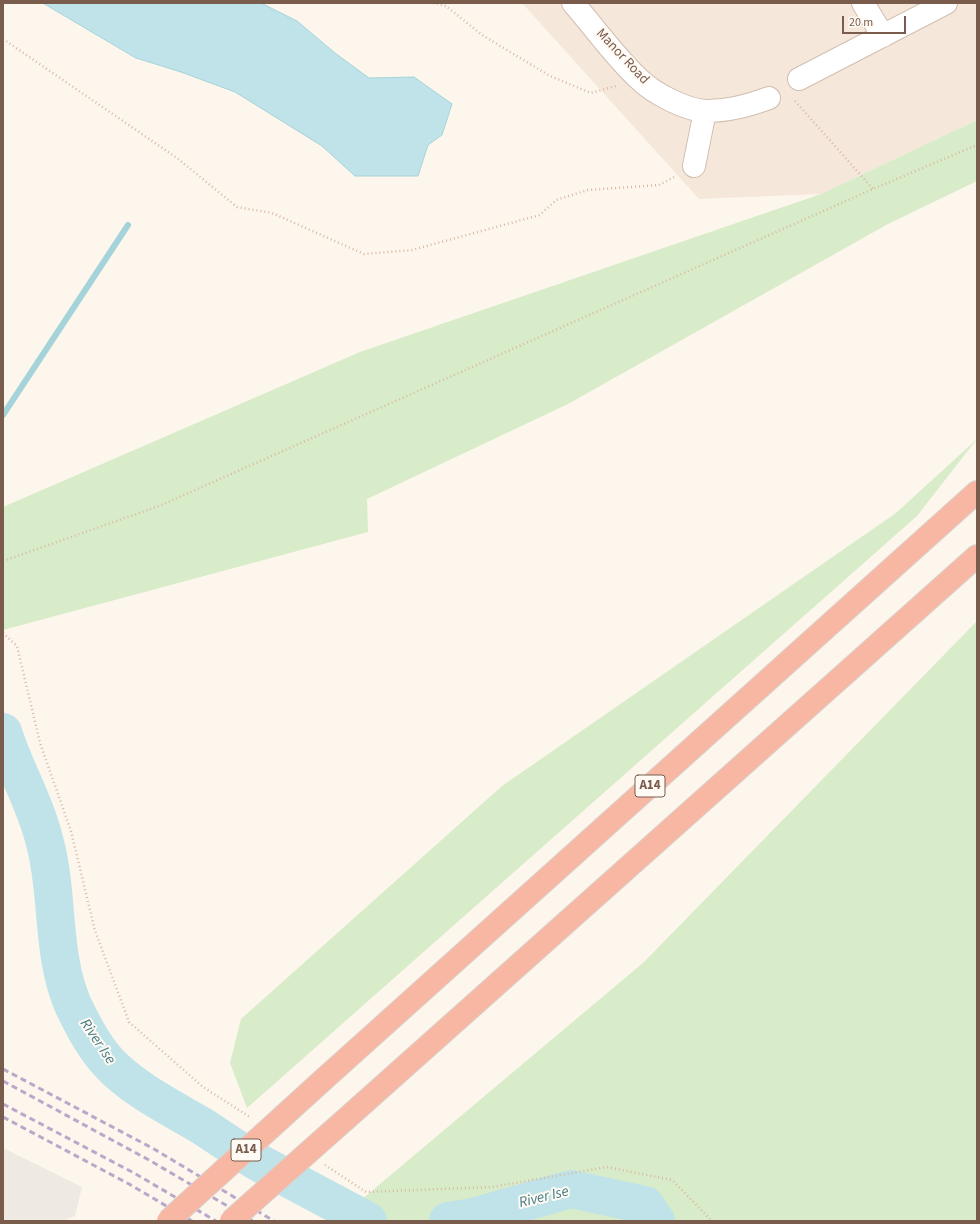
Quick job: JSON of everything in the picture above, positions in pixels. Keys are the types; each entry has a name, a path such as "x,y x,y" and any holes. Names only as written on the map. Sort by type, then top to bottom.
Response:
{"highway":[{"name":"A14","path":"168,1221 977,492"},
{"path":"231,1221 977,556"}],"street":[{"name":"Manor Road","path":"573,3 639,80 658,93 680,104 705,111 742,108 769,98"},
{"path":"863,3 883,36"},
{"path":"795,87 883,36 946,3"},
{"path":"694,166 705,111"}],"path":[{"path":"433,3 446,6 482,35 550,76 591,93 639,80"},
{"path":"3,39 177,158 237,207 272,213 364,254 412,250 540,215 556,200 588,190 659,185 694,166"},
{"path":"795,87 873,189"},
{"path":"3,561 159,506 873,189 977,145"},
{"path":"3,633 17,646 40,743 71,831 95,932 129,1022 202,1087 255,1120"},
{"path":"320,1162 366,1192 492,1187 607,1167 672,1180 712,1221"}],"shaded area":[{"path":"522,3 977,3 977,120 821,194 699,199"},
{"path":"3,1148 82,1187 75,1216 62,1221 3,1221"}],"green space":[{"path":"977,120 977,181 888,224 568,404 367,499 368,532 3,630 3,507 360,352 821,194"},
{"path":"977,439 917,516 247,1108 230,1063 241,1019 502,786 896,513"},
{"path":"977,621 977,1221 336,1221 644,962"}],"water":[{"path":"43,3 261,3 297,21 335,53 369,78 414,77 452,104 442,135 428,145 418,176 355,176 322,146 235,92 181,72 136,58"}],"waterway":[{"path":"3,415 128,225"},
{"name":"River Ise","path":"3,732 13,760 31,801 45,843 52,883 58,945 66,986 73,1005 92,1040 103,1056 116,1070 136,1086 158,1100 263,1165 368,1221"},
{"name":"River Ise","path":"448,1221 473,1217 571,1189 645,1205 656,1221"}],"railway":[{"path":"3,1069 154,1149 274,1221"},
{"path":"3,1081 149,1160 253,1221"},
{"path":"3,1104 134,1173 216,1221"},
{"path":"3,1117 129,1184 192,1221"}]}
